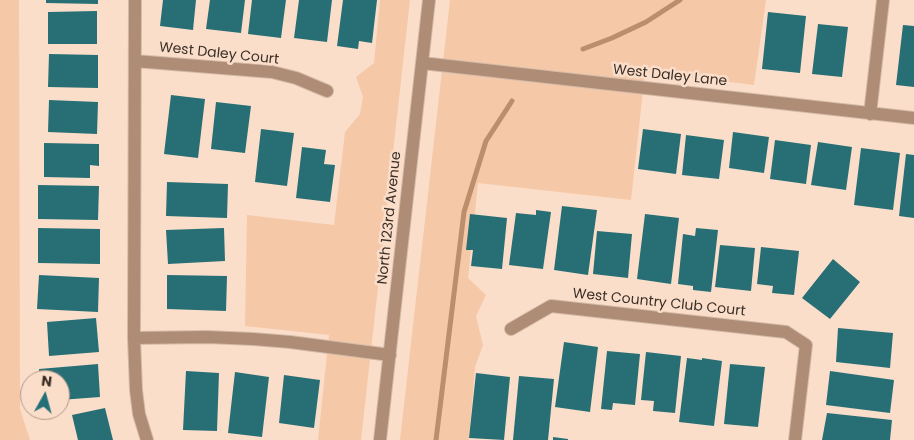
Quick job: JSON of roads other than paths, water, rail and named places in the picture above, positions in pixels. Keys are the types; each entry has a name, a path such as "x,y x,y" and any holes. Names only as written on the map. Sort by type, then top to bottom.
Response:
{"street":[{"path":"135,0 134,338 139,414 147,440"},
{"name":"North 123rd Avenue","path":"380,440 429,0"},
{"path":"870,114 883,0"},
{"name":"West Daley Court","path":"135,61 272,72 296,78 327,91"},
{"name":"West Daley Lane","path":"422,63 914,118"},
{"name":"West Country Club Court","path":"511,329 550,306 786,332 806,345 795,440"},
{"path":"134,338 207,337 252,339 390,355"}],"waterway":[{"path":"583,49 646,22 680,0"},
{"path":"436,440 464,212 486,141 512,101"}]}
